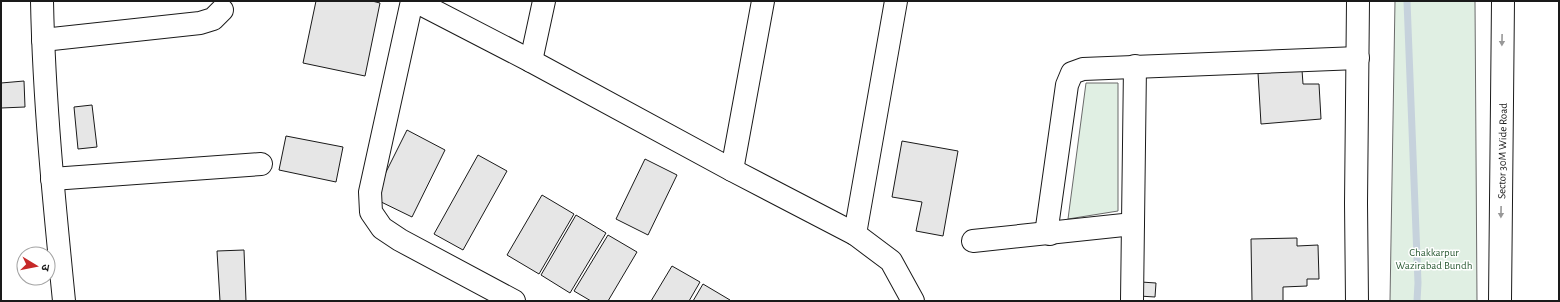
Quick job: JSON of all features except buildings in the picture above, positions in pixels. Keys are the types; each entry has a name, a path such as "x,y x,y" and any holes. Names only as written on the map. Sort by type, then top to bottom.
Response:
{"street":[{"path":"42,1 52,179 64,301"},
{"path":"514,301 400,240 382,228 371,212 370,192 414,1 531,61 732,170 855,234 891,261 913,301"},
{"path":"531,61 544,1"},
{"path":"732,170 763,1"},
{"path":"855,234 896,1"},
{"path":"1357,301 1356,203 1358,1"},
{"name":"Sector 30M Wide Road","path":"1500,301 1503,1"},
{"path":"43,40 200,23 213,19 222,10"},
{"path":"1050,234 1047,227 1067,85 1072,73 1082,68 1358,58"},
{"path":"1132,301 1135,66"},
{"path":"52,179 261,164"},
{"path":"973,241 1133,224"}],"green space":[{"name":"Chakkarpur Wazirabad Bundh","path":"1395,1 1475,1 1477,301 1390,301"},
{"path":"1086,83 1118,83 1118,211 1068,219"}],"waterway":[{"path":"1407,1 1418,283 1417,301"}]}
